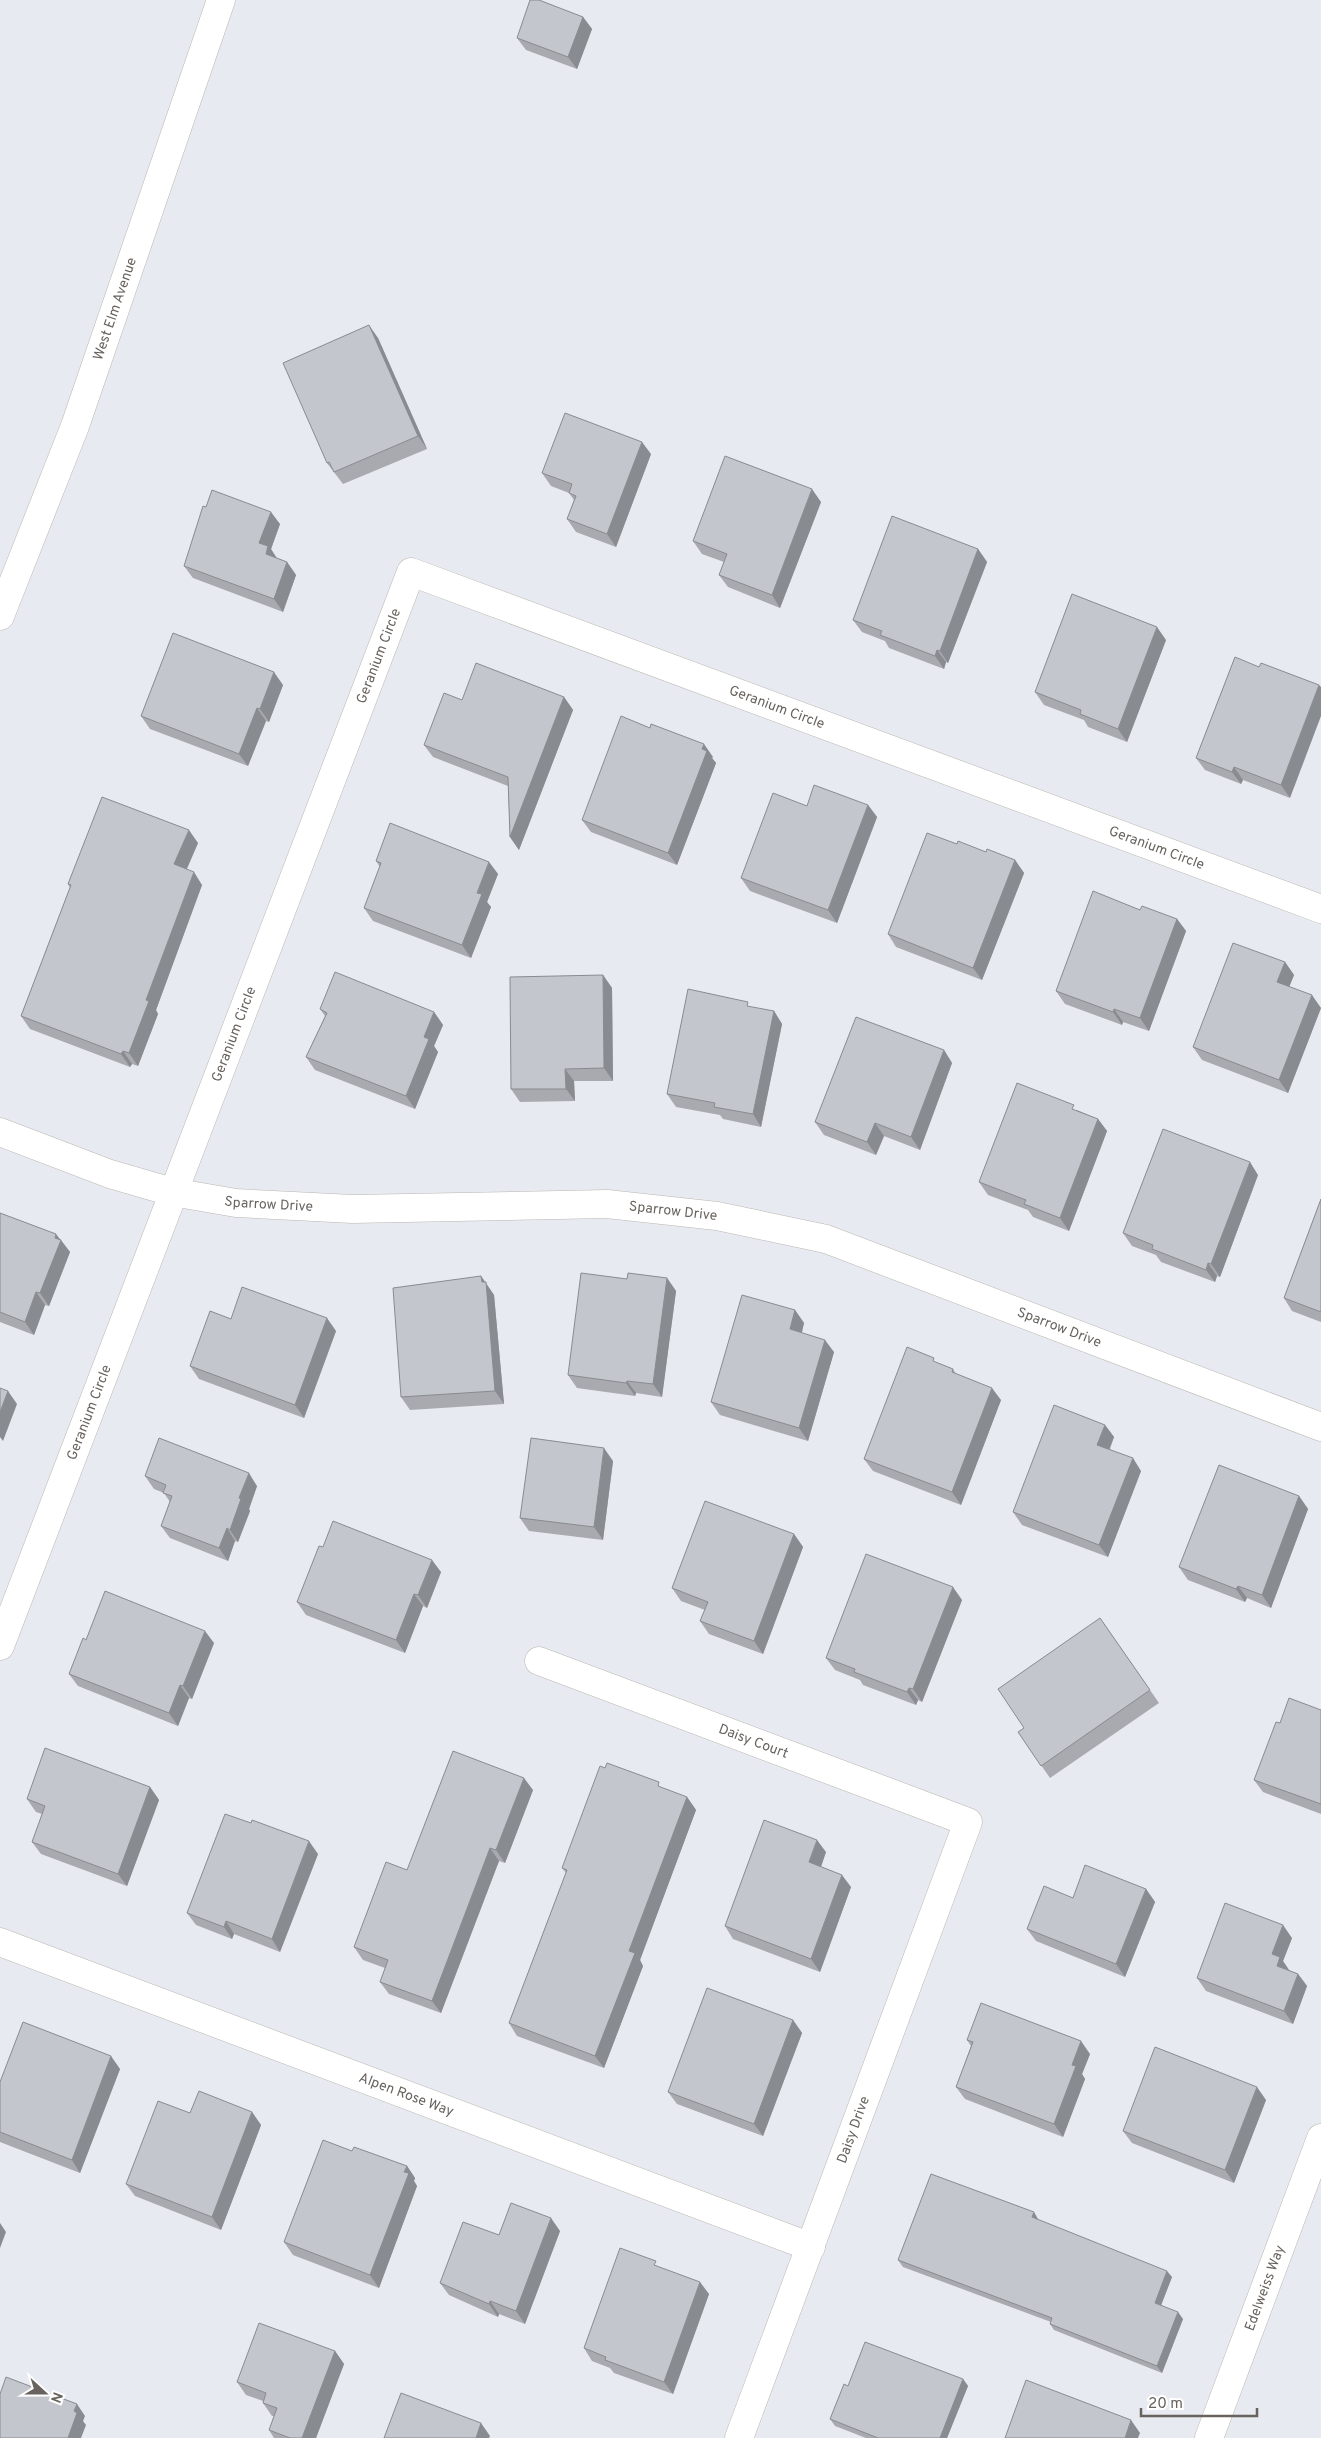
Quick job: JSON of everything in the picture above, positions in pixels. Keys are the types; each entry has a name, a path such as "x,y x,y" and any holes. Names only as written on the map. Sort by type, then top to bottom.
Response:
{"street":[{"name":"West Elm Avenue","path":"0,616 75,426 221,0"},
{"name":"Geranium Circle","path":"0,1646 172,1192 411,572 1321,909"},
{"name":"Sparrow Drive","path":"0,1132 110,1174 172,1192 236,1203 353,1209 607,1204 718,1216 826,1239 1321,1427"},
{"name":"Daisy Court","path":"538,1661 968,1822"},
{"name":"Daisy Drive","path":"739,2438 968,1822"},
{"name":"Alpen Rose Way","path":"0,1942 811,2247"},
{"name":"Edelweiss Way","path":"1209,2438 1321,2138"}],"building":[{"path":"530,0 539,0 583,17 568,57 517,38"},
{"path":"369,325 418,436 334,472 329,462 327,463 283,363"},
{"path":"565,413 642,442 607,534 567,519 576,496 569,493 572,484 542,473"},
{"path":"725,456 812,489 772,595 719,575 727,554 693,541"},
{"path":"212,490 271,512 259,543 268,546 266,554 287,562 274,599 184,566 203,506 206,507"},
{"path":"892,516 978,549 940,651 937,650 935,656 880,635 882,631 853,620"},
{"path":"1072,594 1157,627 1118,729 1080,714 1081,710 1035,692"},
{"path":"173,633 274,672 260,709 257,708 239,754 141,716"},
{"path":"1235,657 1259,667 1261,663 1319,685 1281,785 1234,767 1232,772 1196,758"},
{"path":"476,663 564,697 510,837 508,777 424,745 444,693 462,700"},
{"path":"621,716 650,728 651,724 704,744 702,749 707,751 668,853 582,820"},
{"path":"814,785 868,805 828,910 741,878 773,793 807,806"},
{"path":"102,797 189,830 174,864 194,872 146,1000 149,1001 129,1053 123,1051 121,1054 21,1016 71,885 68,884"},
{"path":"390,823 489,862 477,893 482,894 462,945 364,908 381,863 376,861"},
{"path":"927,833 957,844 958,841 986,852 987,849 1015,860 973,968 888,934"},
{"path":"1093,891 1140,910 1142,906 1177,919 1140,1018 1114,1009 1113,1012 1056,991"},
{"path":"1233,943 1285,962 1277,982 1312,995 1279,1080 1193,1047"},
{"path":"335,972 434,1012 424,1037 429,1039 406,1096 306,1057 327,1013 320,1009"},
{"path":"603,975 604,1068 565,1069 566,1089 511,1089 510,977"},
{"path":"688,989 748,1002 747,1006 774,1011 753,1114 714,1107 715,1103 667,1094"},
{"path":"856,1017 944,1050 911,1137 875,1123 867,1142 815,1122"},
{"path":"1017,1083 1074,1105 1072,1109 1098,1119 1060,1218 1024,1204 1026,1200 979,1182"},
{"path":"1163,1129 1250,1162 1211,1264 1208,1263 1206,1270 1152,1249 1153,1245 1123,1233"},
{"path":"1321,1199 1321,1312 1284,1298"},
{"path":"0,1213 56,1234 55,1238 61,1240 40,1293 36,1292 25,1322 0,1312"},
{"path":"581,1273 627,1279 628,1273 667,1278 653,1384 627,1381 626,1383 568,1375"},
{"path":"481,1276 482,1282 486,1282 495,1391 401,1397 393,1288"},
{"path":"242,1287 327,1318 295,1405 190,1366 210,1311 231,1319"},
{"path":"742,1295 795,1310 790,1329 825,1340 799,1428 711,1402"},
{"path":"907,1347 934,1358 933,1361 953,1369 952,1372 992,1388 952,1492 864,1459"},
{"path":"0,1388 8,1391 0,1412"},
{"path":"1054,1405 1105,1425 1097,1445 1133,1458 1099,1545 1013,1512"},
{"path":"159,1438 249,1473 239,1498 241,1499 230,1530 227,1528 219,1548 161,1526 172,1496 163,1493 166,1485 145,1476"},
{"path":"531,1438 604,1448 594,1527 520,1518"},
{"path":"1219,1465 1299,1496 1262,1595 1238,1586 1236,1589 1179,1567"},
{"path":"705,1501 794,1534 754,1641 700,1621 708,1602 672,1588"},
{"path":"333,1521 432,1560 418,1595 414,1594 396,1640 297,1602 319,1546 323,1547"},
{"path":"866,1554 953,1587 913,1689 909,1688 907,1692 854,1672 855,1669 826,1658"},
{"path":"105,1591 205,1631 183,1686 180,1685 169,1713 69,1674 83,1638 86,1640"},
{"path":"1100,1618 1150,1690 1041,1766 1018,1732 1024,1728 998,1689"},
{"path":"1289,1698 1321,1710 1321,1804 1254,1780 1276,1722 1280,1723"},
{"path":"45,1748 150,1787 118,1874 32,1842 45,1806 27,1799"},
{"path":"453,1751 524,1778 496,1850 490,1848 432,2001 380,1982 388,1960 354,1947 386,1862 407,1870"},
{"path":"607,1763 659,1782 658,1786 687,1797 629,1951 635,1953 595,2056 509,2023 567,1870 562,1868 600,1766 605,1768"},
{"path":"225,1814 251,1823 252,1820 309,1841 272,1939 226,1921 224,1927 187,1913"},
{"path":"764,1820 817,1840 809,1862 842,1875 811,1959 725,1926"},
{"path":"1085,1865 1146,1889 1116,1964 1027,1929 1044,1886 1073,1898"},
{"path":"1225,1903 1283,1925 1272,1954 1280,1957 1277,1966 1298,1974 1284,2011 1197,1978"},
{"path":"707,1988 793,2020 754,2124 668,2092"},
{"path":"981,2003 1081,2041 1072,2065 1076,2066 1054,2124 956,2087 973,2042 967,2040"},
{"path":"23,2022 111,2056 72,2160 0,2132 0,2082"},
{"path":"1155,2047 1257,2087 1225,2170 1123,2131"},
{"path":"199,2091 252,2112 212,2217 126,2184 158,2101 190,2113"},
{"path":"323,2140 352,2151 354,2147 407,2166 404,2172 409,2173 370,2275 284,2242"},
{"path":"931,2174 1034,2212 1032,2217 1167,2271 1155,2303 1178,2312 1157,2366 1050,2324 1052,2318 898,2260"},
{"path":"511,2203 551,2218 516,2311 490,2301 489,2304 440,2283 463,2222 499,2235"},
{"path":"620,2248 656,2261 654,2265 700,2282 664,2382 605,2360 606,2357 584,2348"},
{"path":"259,2323 335,2351 302,2438 290,2438 269,2430 277,2408 263,2403 266,2393 237,2382"},
{"path":"865,2342 963,2379 940,2438 878,2438 830,2419 844,2384 848,2386"},
{"path":"6,2377 77,2404 74,2411 77,2413 68,2438 0,2438 0,2394"},
{"path":"1026,2380 1131,2420 1125,2438 1005,2438"},
{"path":"401,2393 481,2423 476,2438 384,2438"}]}
